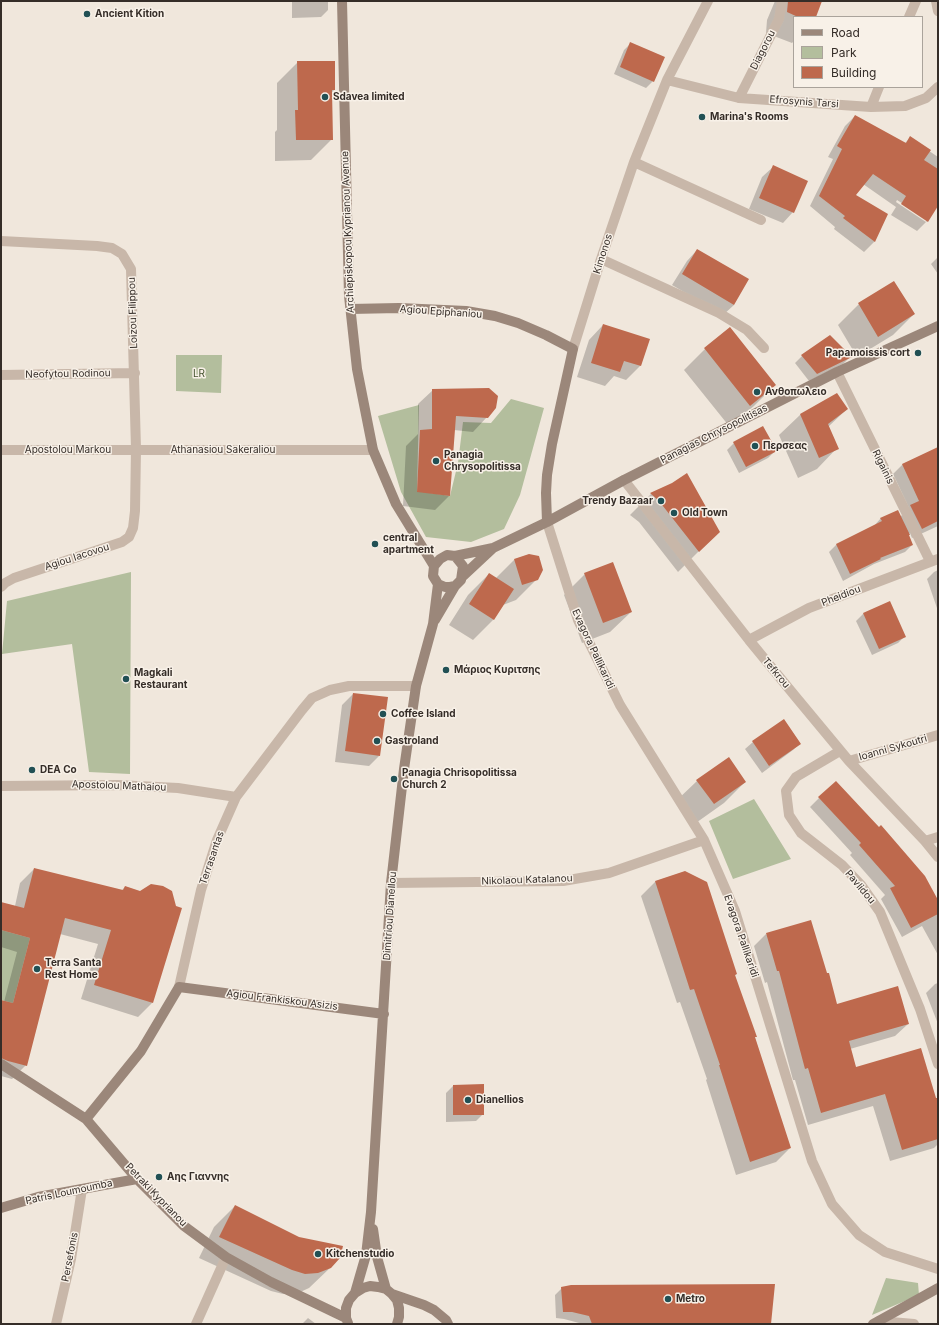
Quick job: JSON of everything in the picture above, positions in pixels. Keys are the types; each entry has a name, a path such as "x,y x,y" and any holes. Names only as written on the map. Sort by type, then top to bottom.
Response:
{"street":[{"name":"Archiepiskopou Kyprianou Avenue","path":"342,1 349,296 357,369 373,450 396,504 434,566 433,576 438,584"},
{"name":"Kimonos","path":"546,522 548,468 573,349 601,259 634,162 667,80 708,1"},
{"name":"Diagorou","path":"739,98 779,19 782,1"},
{"path":"909,16 916,1"},
{"path":"936,1 938,11"},
{"name":"Efrosynis Tarsi","path":"667,80 739,98 871,107 905,106 926,98 938,87"},
{"path":"871,107 879,88"},
{"path":"634,162 761,220"},
{"name":"Loizou Filippou","path":"1,241 112,248 122,254 132,269 136,449"},
{"path":"601,259 719,313 747,330 764,348"},
{"name":"Agiou Epiphaniou","path":"350,309 399,308 466,311 518,323 573,349"},
{"name":"Panagias Chrysopolitisas","path":"455,556 493,548 837,372 938,326"},
{"name":"Rigainis","path":"837,372 934,560"},
{"name":"Neofytou Rodinou","path":"1,375 134,373"},
{"name":"Athanasiou Sakeraliou","path":"136,449 373,450"},
{"name":"Apostolou Markou","path":"1,450 136,449"},
{"name":"Agiou Iacovou","path":"1,586 14,578 122,542 129,537 133,528 135,511 136,449"},
{"name":"Tefkrou","path":"624,480 748,640 840,751 925,840 938,857"},
{"name":"Evagora Pallikaridi","path":"546,522 578,620 620,705 704,840 735,911 812,1161 832,1204 859,1235 885,1252 938,1269"},
{"name":"Panagias Chrysopolitisas","path":"463,576 493,548"},
{"path":"434,566 440,559 447,556 455,556 463,566 462,580 455,586 445,587 438,584"},
{"name":"Pheidiou","path":"748,640 809,608 934,560"},
{"name":"Dimitriou Dianellou","path":"348,1321 346,1308 349,1300 355,1293 366,1255 371,1212 391,884 404,769 416,686 434,624 438,584"},
{"name":"Dimitriou Dianellou","path":"434,624 455,586"},
{"name":"Terrasantas","path":"86,1119 141,1051 179,987 201,890 217,840 236,797 302,710 312,698 330,690 349,686 416,686"},
{"name":"Ioanni Sykoutri","path":"849,761 938,735"},
{"name":"Pavlidou","path":"840,751 796,777 786,791 789,815 802,833 842,865 861,885 880,912 920,1009 938,1064"},
{"name":"Apostolou Mathaiou","path":"1,786 117,785 178,788 236,797"},
{"path":"925,840 938,837"},
{"name":"Nikolaou Katalanou","path":"391,884 563,881 609,873 704,840"},
{"name":"Agiou Frankiskou Asizis","path":"179,987 384,1014"},
{"name":"Petraki Kyprianou","path":"1,1064 86,1119 137,1179 184,1226 226,1257 271,1282 348,1321"},
{"name":"Patris Loumoumba","path":"1,1208 38,1197 137,1179"},
{"name":"Persefonis","path":"56,1324 71,1259 82,1189"},
{"name":"Dimitriou Dianellou","path":"371,1212 380,1272 389,1292 397,1300 399,1308 397,1324"},
{"path":"196,1324 226,1257"},
{"path":"355,1293 363,1288 378,1286 429,1308 446,1320 448,1324"},
{"path":"876,1323 938,1288"},
{"path":"876,1323 914,1324"}],"green space":[{"name":"LR","path":"176,355 222,355 221,393 176,391"},
{"path":"511,399 544,408 520,495 504,529 471,542 426,537 401,492 378,416 419,405 417,491 450,496 458,463 463,422 491,423"},
{"path":"131,572 130,774 89,772 72,644 2,654 7,601"},
{"path":"754,799 791,859 733,879 709,821"},
{"path":"1,930 30,938 13,1003 1,1000"},
{"path":"886,1278 918,1283 919,1295 872,1315"}],"building":[{"path":"788,1 822,1 816,16 796,16 787,12"},
{"path":"630,42 665,57 654,82 620,67"},
{"path":"297,61 335,61 335,90 332,90 333,140 296,140 295,110 298,110"},
{"path":"855,115 906,143 910,136 931,150 924,160 938,169 938,206 928,222 901,204 906,196 873,174 856,195 888,214 875,242 843,218 845,216 819,196 842,149 837,146"},
{"path":"773,165 808,181 794,213 759,198"},
{"path":"697,249 749,279 734,305 682,274"},
{"path":"894,281 915,314 878,337 858,303"},
{"path":"603,324 650,339 641,366 624,361 620,372 591,363"},
{"path":"730,327 776,385 750,406 704,348"},
{"path":"830,335 852,357 817,374 801,355"},
{"name":"Panagia Chrysopolitissa","path":"489,388 498,396 496,408 488,418 456,416 450,496 417,492 420,430 432,429 432,389"},
{"path":"837,393 848,409 828,424 839,449 819,458 800,414"},
{"name":"Περσεας","path":"763,426 777,451 746,467 733,442"},
{"path":"938,447 938,521 922,529 910,505 919,501 902,464"},
{"path":"687,473 720,532 699,552 659,501 650,493 672,483"},
{"path":"898,510 913,545 880,558 881,559 850,574 836,544 882,521 880,518"},
{"path":"529,554 539,556 543,570 538,580 522,585 514,559"},
{"path":"613,562 632,612 603,623 584,573"},
{"path":"489,573 514,589 494,620 469,604"},
{"path":"890,601 906,637 879,649 863,613"},
{"path":"353,693 388,697 380,756 345,751"},
{"path":"784,719 801,744 769,766 752,741"},
{"path":"729,757 746,782 714,804 696,780"},
{"path":"836,781 879,827 881,825 925,876 938,900 938,914 911,928 890,888 895,886 859,845 861,843 818,797"},
{"path":"34,868 123,890 125,886 140,891 151,884 163,886 172,891 176,906 182,908 153,1003 94,985 111,930 65,918 27,1066 1,1058 1,1000 13,1003 30,938 1,930 1,902 24,908"},
{"path":"685,871 707,882 737,974 735,975 757,1037 755,1037 791,1148 750,1162 720,1065 694,989 690,990 655,881"},
{"path":"811,920 827,973 829,973 837,1004 898,986 909,1024 849,1041 856,1067 921,1048 936,1098 938,1098 938,1139 902,1150 885,1094 821,1113 808,1068 805,1069 779,971 777,971 766,933"},
{"name":"Dianellios","path":"484,1084 484,1115 453,1115 453,1085"},
{"path":"235,1205 299,1237 343,1246 340,1258 331,1268 318,1273 305,1274 292,1270 219,1237"},
{"name":"Metro","path":"775,1284 771,1324 592,1324 589,1316 572,1312 563,1312 561,1287 571,1285"}],"place":[{"name":"Ancient Kition","path":"87,14"},
{"name":"Sdavea limited","path":"325,97"},
{"name":"Marina's Rooms","path":"702,117"},
{"name":"Papamoissis cort","path":"918,353"},
{"name":"Ανθοπωλειο","path":"757,392"},
{"name":"Περσεας","path":"755,446"},
{"name":"Panagia Chrysopolitissa","path":"436,461"},
{"name":"Trendy Bazaar","path":"661,501"},
{"name":"Old Town","path":"674,513"},
{"name":"central apartment","path":"375,544"},
{"name":"Μάριος Κυριτσης","path":"446,670"},
{"name":"Magkali Restaurant","path":"126,679"},
{"name":"Coffee Island","path":"383,714"},
{"name":"Gastroland","path":"377,741"},
{"name":"DEA Co","path":"32,770"},
{"name":"Panagia Chrisopolitissa Church 2","path":"394,779"},
{"name":"Terra Santa Rest Home","path":"37,969"},
{"name":"Dianellios","path":"468,1100"},
{"name":"Αης Γιαννης","path":"159,1177"},
{"name":"Kitchenstudio","path":"318,1254"},
{"name":"Metro","path":"668,1299"}]}
